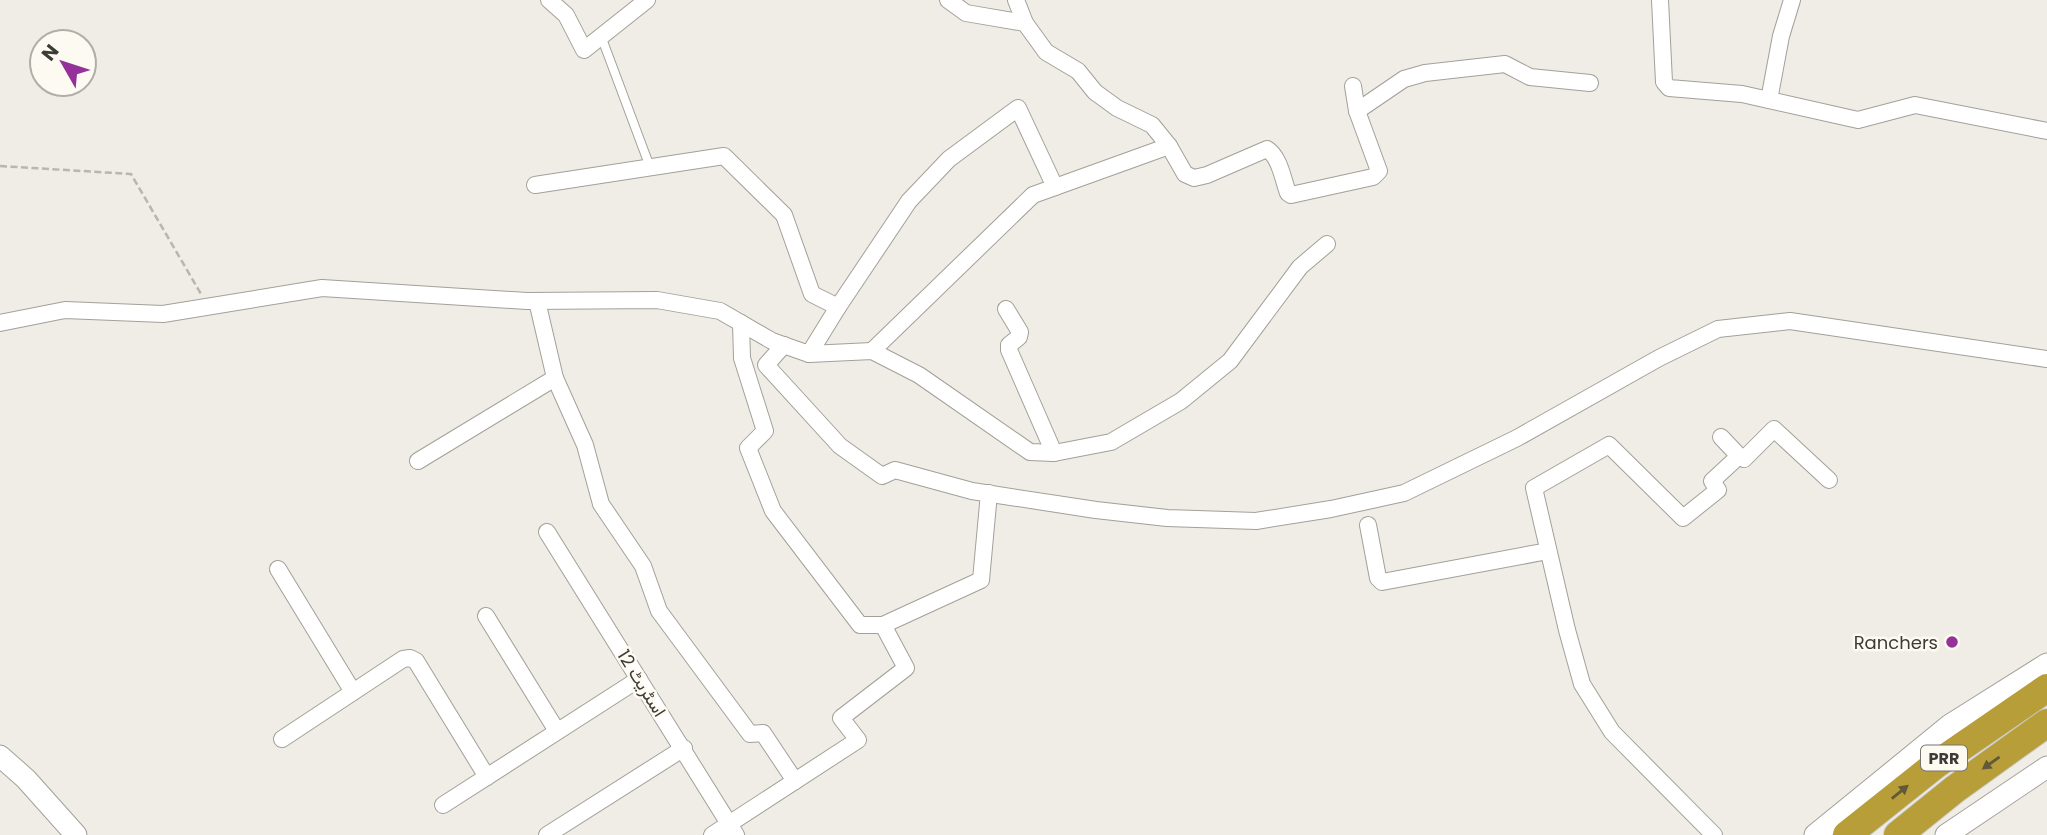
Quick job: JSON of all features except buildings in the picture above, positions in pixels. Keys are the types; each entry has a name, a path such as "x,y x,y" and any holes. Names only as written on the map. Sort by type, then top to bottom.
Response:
{"highway":[{"name":"PRR","path":"1847,835 1935,765 2047,688"},
{"name":"PRR","path":"1898,835 1955,789 2047,723"}],"street":[{"path":"549,0 566,15 584,50 647,0"},
{"path":"948,0 966,13 1025,23"},
{"path":"1016,0 1025,23 1046,52 1078,71 1095,92 1106,100 1152,125 1169,146 1185,174 1195,178 1250,155 1270,150 1288,193 1294,196 1373,177 1379,171 1357,111 1353,86"},
{"path":"1660,0 1666,86 1742,94 1858,120 1915,105 2047,131"},
{"path":"1769,100 1781,36 1793,0"},
{"path":"1357,111 1404,79 1425,73 1505,64 1530,77 1590,83"},
{"path":"809,354 909,201 949,159 1018,108 1055,187"},
{"path":"872,351 1033,195 1169,146"},
{"path":"535,185 724,156 784,215 813,295 838,307"},
{"path":"0,323 65,310 163,314 322,288 537,301 657,300 720,311 784,345 809,354 872,351 919,375 1030,453 1054,453 1111,442 1181,401 1230,361 1300,267 1327,244"},
{"path":"537,301 555,378 585,445 601,504 643,566 659,611 750,734 763,733 795,781"},
{"path":"1006,309 1020,332 1019,337 1009,345 1009,350 1054,453"},
{"path":"784,345 766,365 840,446 882,476 895,470 989,493 1143,515 1256,521 1404,494 1517,438 1647,365 1718,329 1790,321 2047,359"},
{"path":"741,323 742,358 765,431 748,448 773,511 860,625 883,625 981,580 989,493"},
{"path":"418,461 555,378"},
{"path":"1721,437 1744,459 1774,429 1829,480"},
{"path":"1714,835 1612,732 1582,684 1534,488 1609,445 1683,518 1718,490 1712,481 1740,456"},
{"path":"1368,525 1378,578 1382,582 1548,551"},
{"name":"اسٹریٹ 12","path":"547,531 733,830"},
{"path":"278,569 353,692"},
{"path":"486,616 557,732"},
{"path":"712,835 733,830 795,781 858,740 841,718 906,668 883,625"},
{"path":"282,739 403,659 410,658 416,661 487,777"},
{"path":"1815,835 1950,725 2047,664"},
{"path":"443,805 639,679"},
{"path":"547,835 684,748"},
{"path":"0,756 26,779 75,835"},
{"path":"1946,835 2047,767"}],"lane":[{"path":"601,36 650,167"}],"path":[{"path":"0,166 131,174 209,307"}],"place":[{"name":"Ranchers","path":"1952,642"}]}
